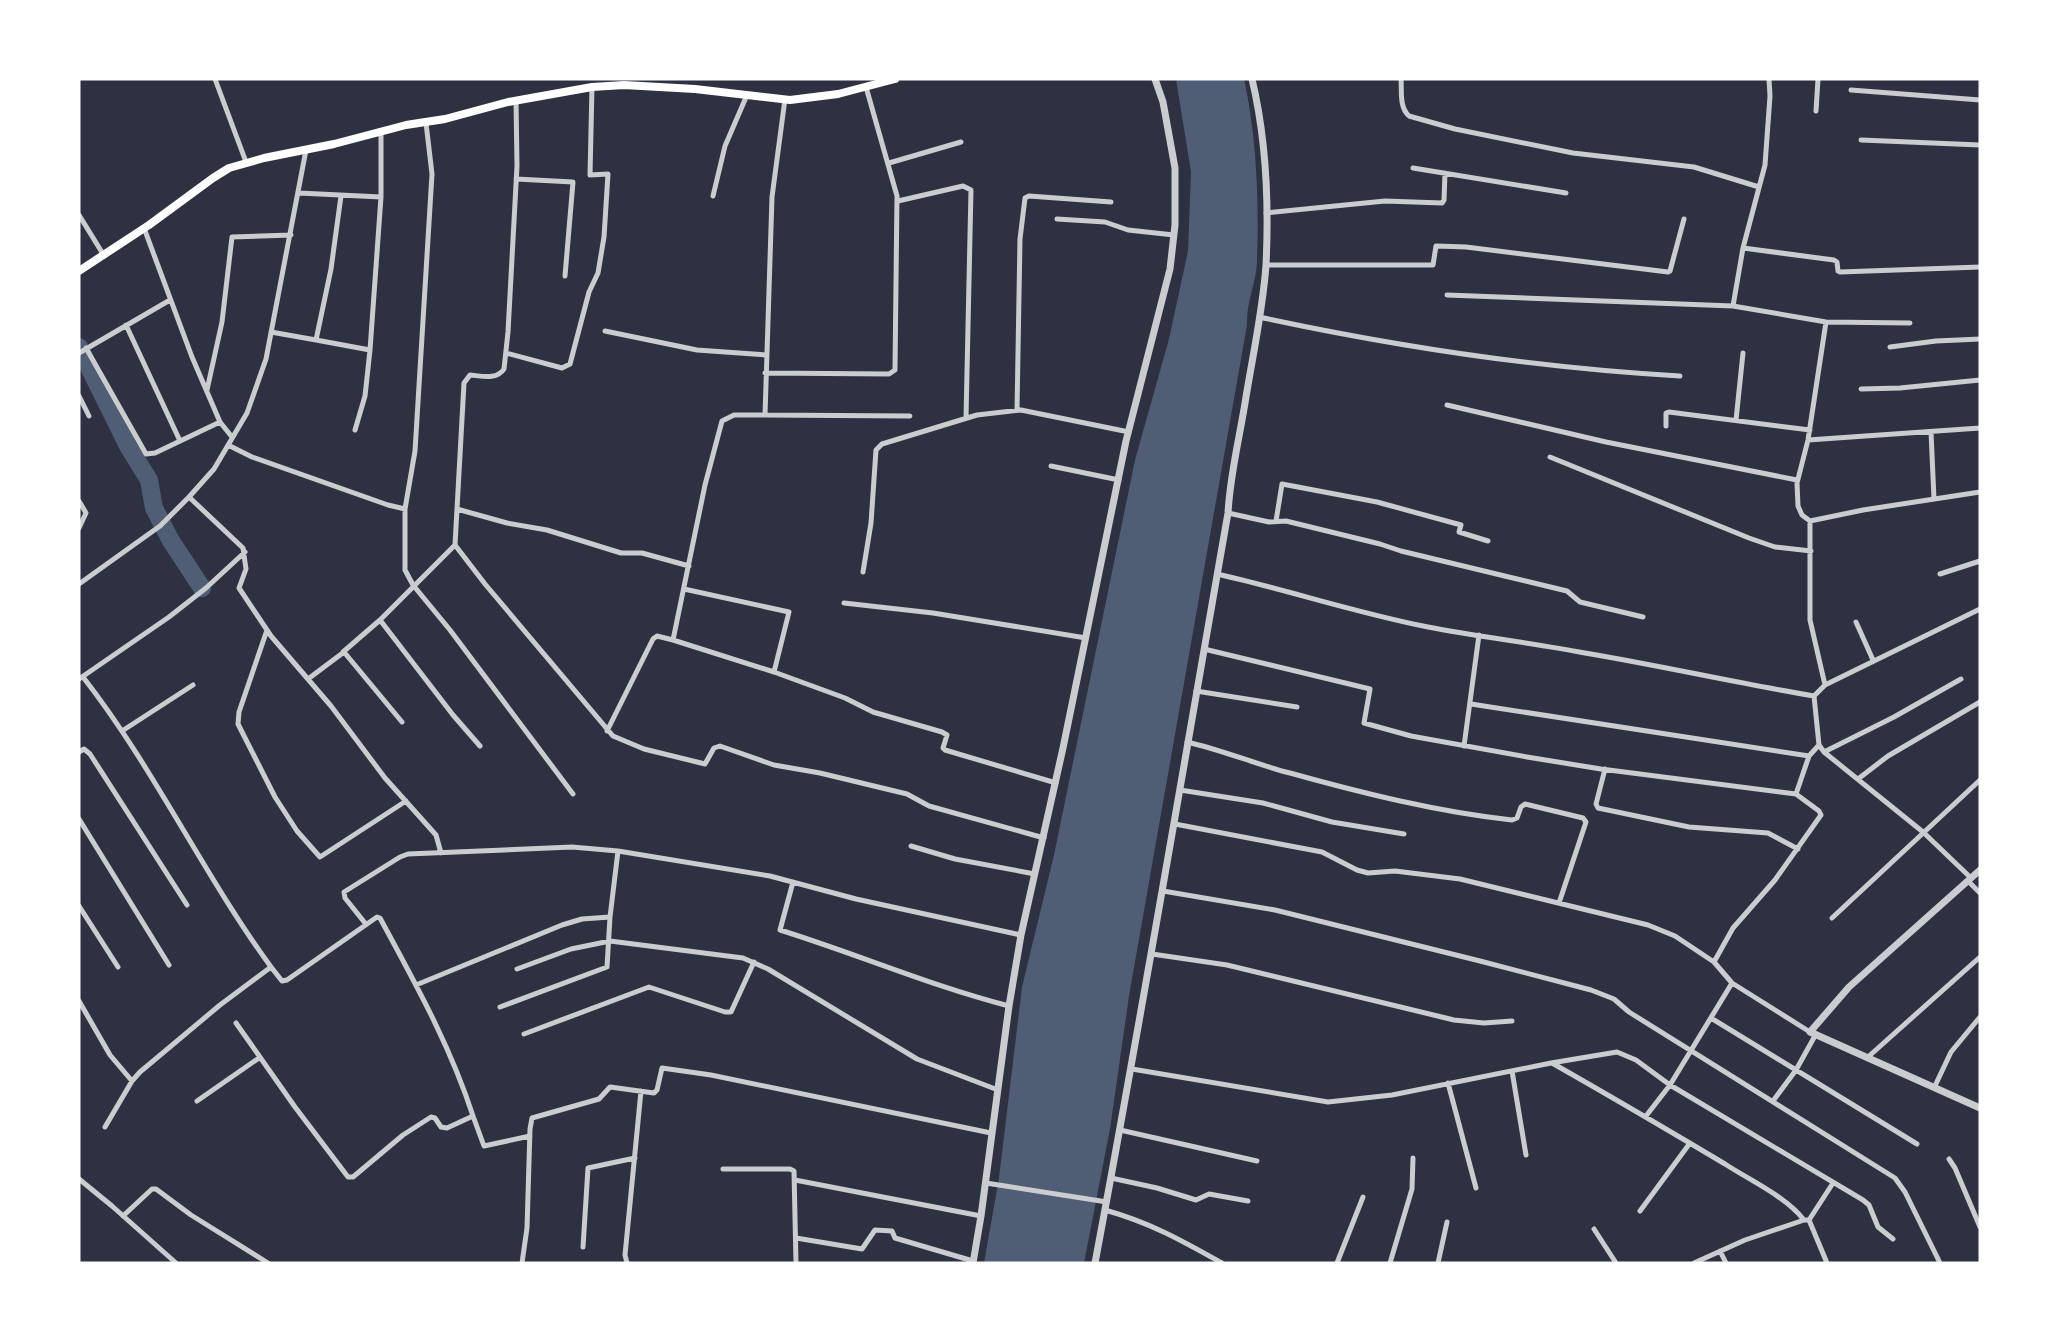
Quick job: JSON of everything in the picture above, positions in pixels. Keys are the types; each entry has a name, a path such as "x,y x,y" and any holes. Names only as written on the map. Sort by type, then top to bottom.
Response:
{"main road":[{"path":"79,271 212,178 246,162 516,100 592,87 665,87 785,99 812,98 895,79"}],"street":[{"path":"215,79 246,162"},
{"path":"796,1238 862,1249 875,1230 892,1231 895,1237 973,1262 989,1184 991,1133 1021,935 1056,783 1129,432 1170,269 1174,235 1175,168 1156,79"},
{"path":"1096,1263 1105,1210 1104,1201 1132,1069 1205,649 1266,265 1266,213 1260,123 1252,79"},
{"path":"1401,79 1404,112 1409,116 1455,129 1573,153 1694,167 1759,187"},
{"path":"1733,306 1743,248 1765,165 1769,79"},
{"path":"1816,111 1818,79"},
{"path":"506,353 562,368 570,364 589,292 598,273 604,237 608,174 590,174 592,87"},
{"path":"765,373 893,373 898,201 866,87"},
{"path":"1851,90 1980,100"},
{"path":"713,196 725,146 747,94"},
{"path":"765,415 772,197 785,99"},
{"path":"308,679 380,620 454,545 464,383 470,375 499,375 504,369 516,179 516,100"},
{"path":"426,122 432,174 415,451 405,509 404,562 413,585 573,794"},
{"path":"355,430 365,396 370,350 381,197 382,131"},
{"path":"1861,140 1980,145"},
{"path":"889,163 961,142"},
{"path":"79,584 167,520 214,469 247,413 261,379 306,150"},
{"path":"1413,168 1566,193"},
{"path":"1266,213 1385,201 1443,202 1445,173"},
{"path":"516,179 573,182 565,276"},
{"path":"898,201 963,186 971,190 966,418"},
{"path":"299,194 381,197"},
{"path":"316,340 331,269 341,196"},
{"path":"1017,410 1020,239 1025,198 1029,196 1111,202"},
{"path":"79,215 103,254"},
{"path":"1057,219 1105,222 1128,230 1174,235"},
{"path":"1266,265 1433,265 1436,246 1466,247 1668,272 1684,219"},
{"path":"144,228 207,392 220,422 232,437"},
{"path":"207,392 222,322 232,237 291,235"},
{"path":"1743,248 1834,260 1840,272 1980,267"},
{"path":"1447,295 1733,306 1826,322 1910,323"},
{"path":"170,300 83,350 143,451 155,453 220,422"},
{"path":"1259,317 1370,341 1536,365 1680,376"},
{"path":"1826,322 1810,430 1797,480 1798,506 1802,515 1810,521 1980,492"},
{"path":"126,325 180,441"},
{"path":"606,331 697,350 766,355"},
{"path":"271,332 370,350"},
{"path":"1890,347 1980,339"},
{"path":"1736,420 1743,352"},
{"path":"1861,389 1980,380"},
{"path":"79,396 89,415"},
{"path":"1447,405 1606,442 1797,480"},
{"path":"863,572 871,523 877,447 966,418 1017,410 1129,432"},
{"path":"1666,426 1666,413 1669,412 1810,430"},
{"path":"673,640 705,485 722,421 734,415 911,415"},
{"path":"1808,440 1980,428"},
{"path":"1931,432 1934,499"},
{"path":"228,444 279,468 405,509"},
{"path":"1550,457 1769,545 1811,551"},
{"path":"1051,466 1119,480"},
{"path":"1276,521 1282,484 1401,508 1461,525 1459,532 1488,541"},
{"path":"189,497 242,545 246,569 239,588 267,630 385,778 436,835 441,853"},
{"path":"79,501 86,515 79,528"},
{"path":"457,509 507,523 547,530 621,552 642,553 689,566"},
{"path":"1228,513 1380,544 1567,591 1580,602 1643,617"},
{"path":"1810,521 1810,620 1825,685"},
{"path":"454,545 607,731 627,743 705,764 714,748 720,746 774,765 820,772 907,794 929,806 1044,838"},
{"path":"245,552 204,590 81,678 122,731 245,930 280,980 284,981 365,923 375,917 380,918 451,1055 484,1146 530,1136"},
{"path":"1940,574 1980,562"},
{"path":"1217,574 1282,588 1357,611 1814,696"},
{"path":"684,589 789,612 774,672"},
{"path":"844,603 933,613 1086,638"},
{"path":"1814,696 1825,685 1980,609"},
{"path":"380,620 480,746"},
{"path":"1856,622 1873,660"},
{"path":"267,630 239,712 238,724 275,797 297,831 320,857 406,801"},
{"path":"1464,746 1479,635"},
{"path":"607,731 653,639 657,636 774,672 845,698 873,712 946,734 943,748 945,750 1056,783"},
{"path":"1205,649 1370,689 1364,723 1411,736 1605,769 1796,794 1821,813 1775,880 1746,912 1714,962"},
{"path":"343,652 402,722"},
{"path":"1824,752 1961,679"},
{"path":"122,731 193,685"},
{"path":"1196,691 1297,707"},
{"path":"1814,696 1819,745 1824,752 1923,832 1980,893"},
{"path":"1858,779 1888,756 1980,702"},
{"path":"1471,704 1809,756"},
{"path":"1187,742 1218,749 1292,774 1455,812 1512,820 1517,818 1525,804 1583,818 1586,822 1559,902"},
{"path":"1796,794 1809,756 1819,745"},
{"path":"79,752 84,749 90,754 187,905"},
{"path":"1605,769 1596,804 1598,808 1689,827 1769,833 1798,849"},
{"path":"1832,918 1980,780"},
{"path":"1180,789 1263,803 1332,822 1404,834"},
{"path":"79,819 169,965"},
{"path":"1175,824 1322,852 1368,873 1395,871 1460,879 1648,925 1675,936 1714,962 1732,983 1813,1033 1980,1108"},
{"path":"911,846 955,859 1035,874"},
{"path":"365,923 345,898 344,892 400,857 572,848 618,851 770,876 1021,935"},
{"path":"500,1007 582,974 606,968 618,851"},
{"path":"1773,1101 1796,1070 1813,1033 1849,987 1980,870"},
{"path":"793,882 780,930 955,992 1009,1006"},
{"path":"1163,891 1301,916 1591,990 1614,999 1629,1012 1895,1178 1905,1192 1940,1263"},
{"path":"79,906 118,967"},
{"path":"416,985 562,925 582,919 610,917"},
{"path":"517,969 571,949 610,941 715,953 754,962 918,1059 998,1090"},
{"path":"1152,954 1227,965 1454,1020 1484,1023 1512,1021"},
{"path":"1868,1057 1980,957"},
{"path":"524,1034 649,987 728,1013 734,1009 754,962"},
{"path":"105,1127 132,1081 220,1005 271,967"},
{"path":"1646,1116 1670,1085 1732,983"},
{"path":"79,1001 110,1055 132,1081"},
{"path":"1934,1088 1951,1052 1980,1017"},
{"path":"1711,1018 1917,1144"},
{"path":"236,1023 348,1177 353,1177 428,1118 433,1116 441,1127 447,1128 473,1116"},
{"path":"1132,1069 1328,1102 1370,1099 1617,1052 1636,1060 1670,1085 1867,1203 1878,1227 1893,1239"},
{"path":"197,1101 259,1058"},
{"path":"1551,1063 1646,1116 1771,1193 1807,1220 1827,1263"},
{"path":"522,1263 528,1215 530,1121 535,1116 599,1099 610,1087 656,1092 662,1069 668,1067 991,1133"},
{"path":"1512,1070 1527,1155"},
{"path":"1448,1083 1476,1188"},
{"path":"627,1263 625,1255 641,1091"},
{"path":"1120,1130 1257,1161"},
{"path":"1640,1211 1690,1143"},
{"path":"583,1247 588,1168 635,1158"},
{"path":"1390,1263 1412,1189 1413,1158"},
{"path":"1949,1159 1980,1227"},
{"path":"723,1169 790,1169 795,1174 796,1263"},
{"path":"1111,1178 1196,1200 1209,1194 1248,1201"},
{"path":"79,1180 176,1263"},
{"path":"795,1180 981,1216"},
{"path":"1694,1263 1745,1240 1807,1220 1833,1183"},
{"path":"989,1184 1104,1201"},
{"path":"123,1216 152,1189 156,1189 268,1263"},
{"path":"1337,1263 1363,1197"},
{"path":"1105,1210 1144,1222 1222,1263"},
{"path":"1438,1263 1447,1222"},
{"path":"1594,1229 1616,1263"},
{"path":"1720,1251 1726,1263"}],"water":[{"path":"1176,79 1244,79 1256,170 1256,270 1129,996 1110,1129 1084,1263 984,1263 999,1178 1022,987 1054,855 1135,460 1169,339 1188,251 1191,172"}],"waterway":[{"path":"79,347 128,446 149,480 154,508 171,541 202,588"}]}
